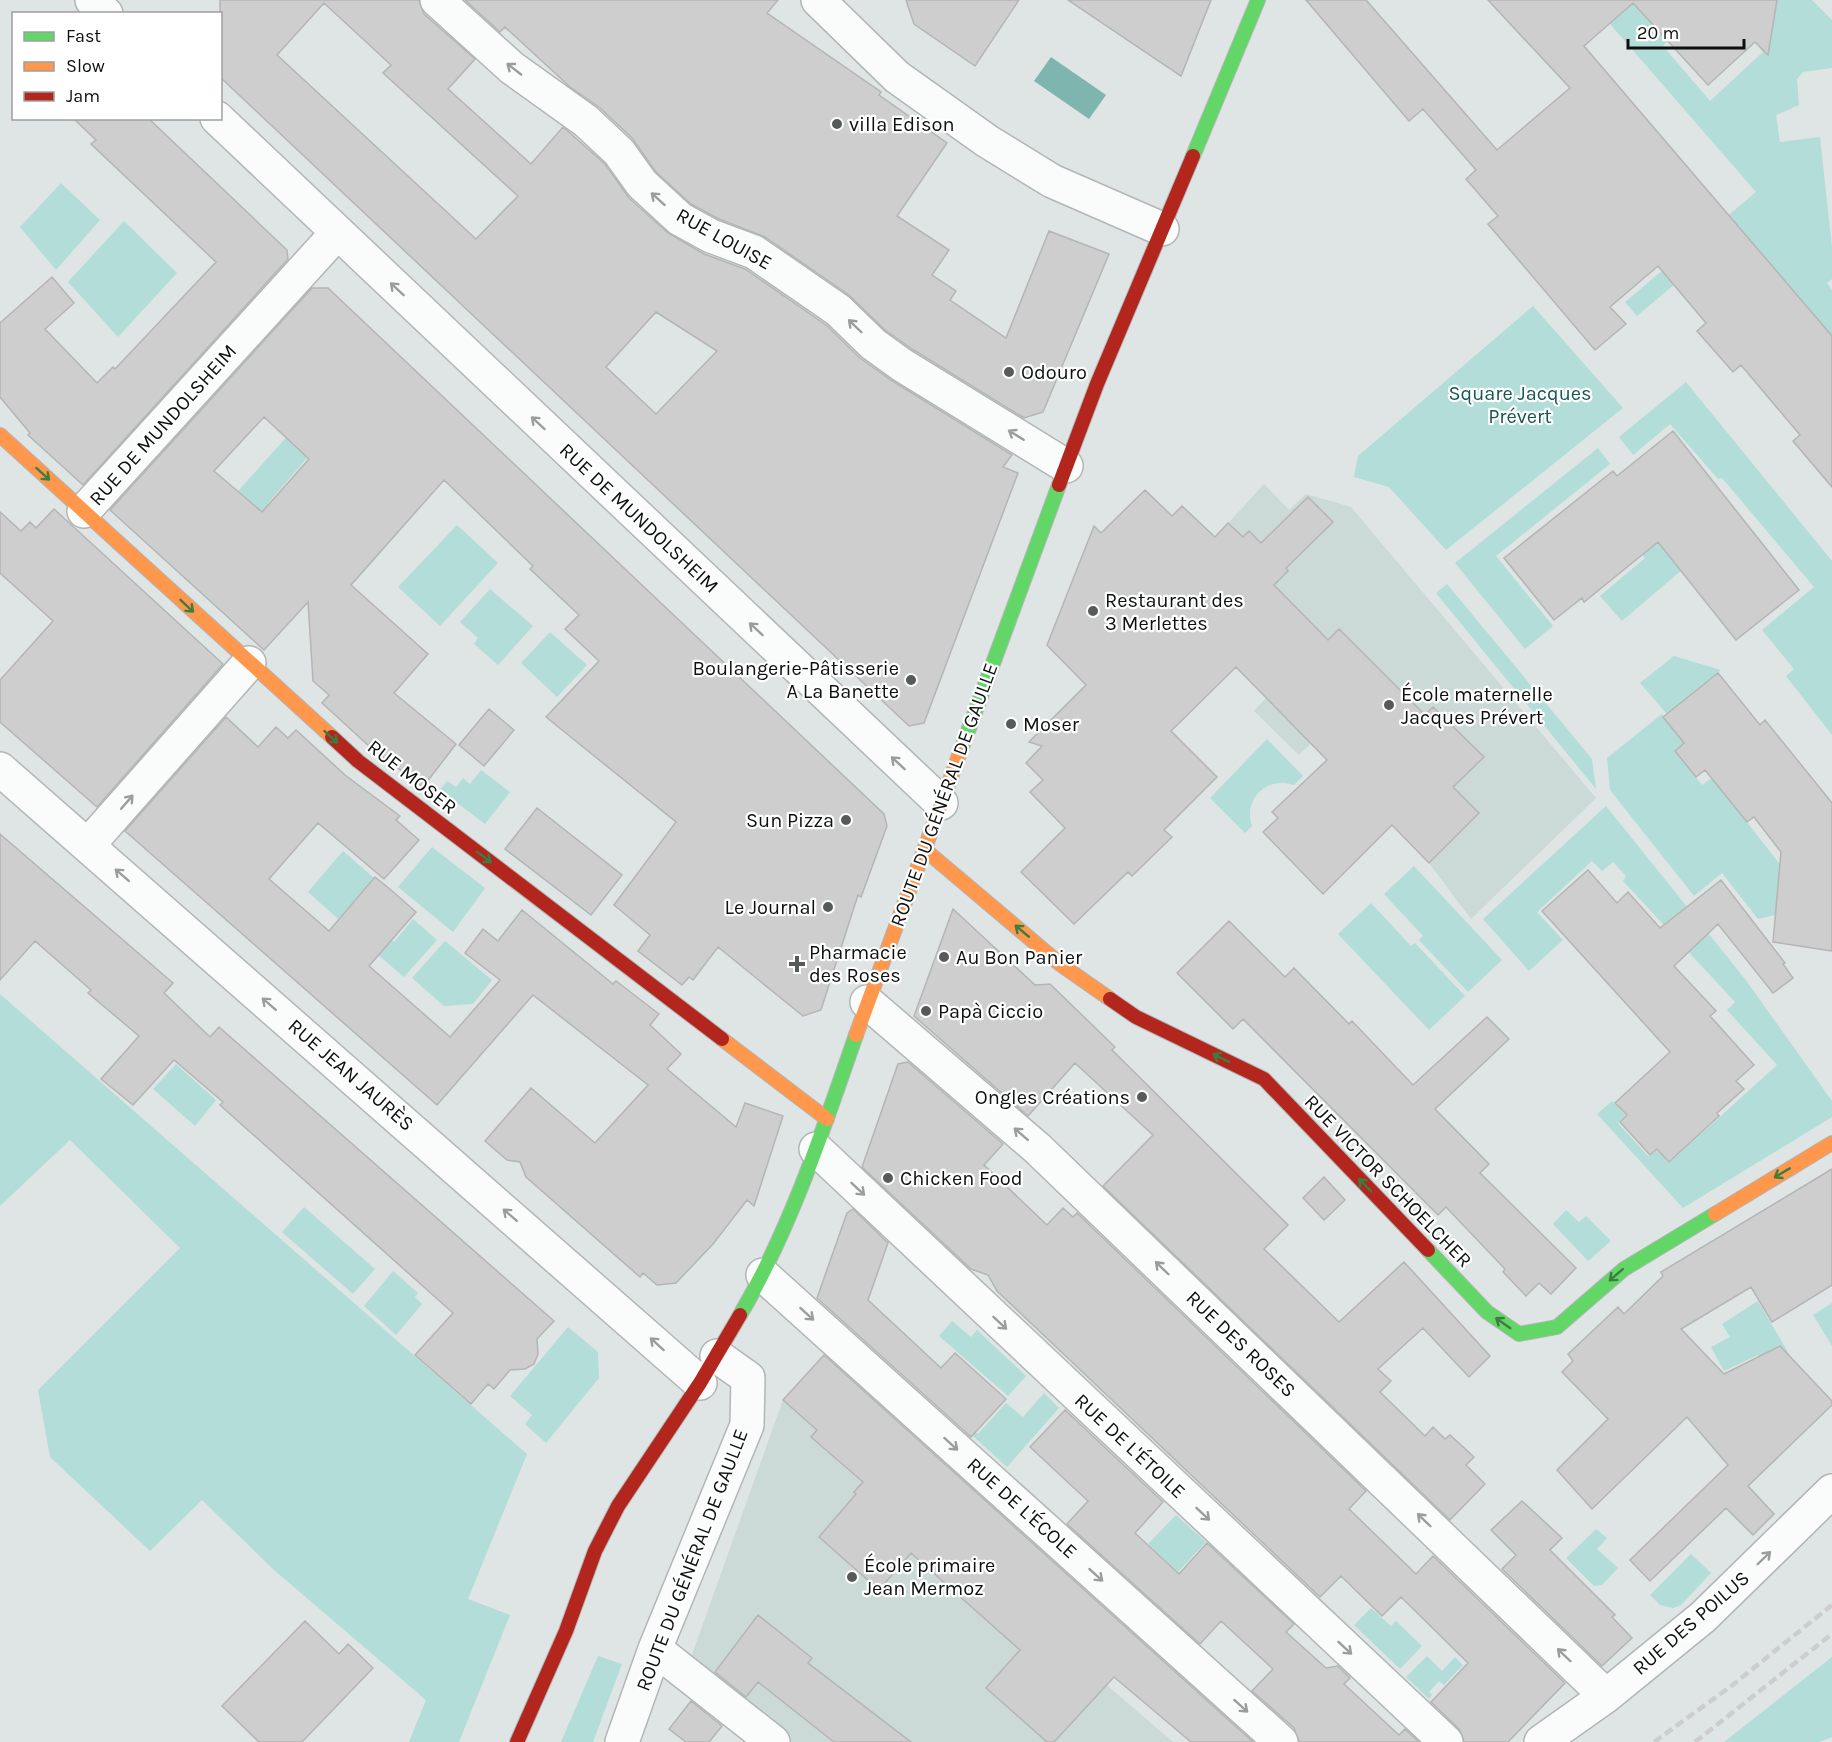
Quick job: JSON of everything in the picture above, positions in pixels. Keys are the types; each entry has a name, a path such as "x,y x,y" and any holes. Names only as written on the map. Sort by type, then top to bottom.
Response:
{"street":[{"path":"92,0 104,12"},
{"name":"RUE LOUISE","path":"437,0 512,68 586,121 619,152 642,184 680,219 711,236 754,252 838,310 873,344 902,365 1066,466"},
{"path":"818,0 897,76 987,141 1052,181 1161,229"},
{"name":"ROUTE DU GÉNÉRAL DE GAULLE","path":"517,1742 566,1631 595,1551 618,1506 709,1369 763,1275 816,1149 867,1002 1066,466 1161,229 1258,0"},
{"name":"RUE DE MUNDOLSHEIM","path":"219,120 941,803"},
{"name":"RUE DE MUNDOLSHEIM","path":"84,511 338,233"},
{"name":"RUE MOSER","path":"0,435 358,761 826,1119"},
{"path":"88,845 249,663"},
{"name":"RUE JEAN JAURÈS","path":"0,769 709,1369"},
{"name":"RUE VICTOR SCHOELCHER","path":"924,849 1060,964 1136,1017 1264,1079 1487,1312 1519,1334 1557,1327 1624,1269 1832,1143"},
{"name":"RUE DES ROSES","path":"867,1002 1037,1148 1606,1696"},
{"name":"RUE DE L'ÉTOILE","path":"816,1149 1446,1742"},
{"name":"RUE DE L'ÉCOLE","path":"763,1275 1281,1742"},
{"name":"ROUTE DU GÉNÉRAL DE GAULLE","path":"622,1742 655,1649 747,1425 748,1378 709,1369"},
{"name":"RUE DES POILUS","path":"1541,1742 1606,1696 1703,1617 1832,1491"},
{"path":"655,1649 772,1742"}],"shaded area":[{"path":"1051,57 1106,95 1089,119 1034,81"},
{"name":"École maternelle Jacques Prévert","path":"1264,484 1289,510 1306,494 1351,507 1596,798 1471,919 1429,863 1311,743 1299,755 1254,711 1266,698 1185,616 1213,540"},
{"name":"École primaire Jean Mermoz","path":"783,1400 1173,1742 788,1742 689,1663"}],"green space":[{"path":"1636,0 1682,25 1663,46 1710,101 1763,52 1759,47 1771,36 1744,0 1812,0 1832,20 1832,68 1803,72 1797,79 1799,105 1776,115 1780,142 1820,137 1832,247 1832,279 1827,283 1832,290 1832,336 1812,312 1802,320 1775,288 1784,279 1740,229 1637,316 1625,302 1756,192 1610,24"},
{"path":"61,183 100,220 56,270 20,227"},
{"path":"124,221 177,273 118,337 68,282"},
{"name":"Square Jacques Prévert","path":"1533,306 1623,408 1446,550 1389,487 1354,477 1358,456"},
{"path":"1686,382 1832,561 1832,735 1786,676 1794,669 1762,630 1814,587 1722,478 1718,479 1670,424 1633,455 1619,437"},
{"path":"300,422 321,442 268,503 310,542 230,500"},
{"path":"1598,448 1610,464 1496,556 1553,626 1525,649 1455,563"},
{"path":"457,525 498,563 440,626 398,587"},
{"path":"1659,530 1682,570 1622,621 1600,596 1645,558 1638,549"},
{"path":"1447,584 1592,759 1596,789 1436,593"},
{"path":"490,589 533,626 498,665 474,644 478,638 460,622"},
{"path":"550,632 587,665 557,697 521,663"},
{"path":"1674,656 1721,670 1667,714 1640,683"},
{"path":"1662,714 1685,743 1675,751 1702,785 1712,778 1787,873 1779,914 1758,919 1722,873 1694,896 1610,790 1607,758"},
{"path":"1267,739 1303,776 1294,785 1275,784 1260,792 1254,798 1251,807 1252,826 1245,833 1210,798"},
{"path":"481,770 510,792 485,824 440,790 447,781 456,787 463,778 470,784"},
{"path":"1606,806 1745,979 1832,1101 1832,1117 1683,1208 1597,1114 1612,1101 1625,1115 1618,1123 1649,1157 1657,1150 1669,1163 1777,1065 1727,1010 1735,1002 1623,881 1626,876 1613,862 1602,871 1592,861 1537,912 1563,940 1529,971 1483,919"},
{"path":"432,847 485,888 453,932 398,887"},
{"path":"343,851 374,878 338,919 308,892"},
{"path":"1414,866 1502,960 1468,992 1419,940 1423,936 1384,894"},
{"path":"1371,903 1411,946 1415,943 1465,996 1429,1030 1338,934"},
{"path":"413,919 437,940 404,977 371,949 384,934 394,942"},
{"path":"445,941 492,980 473,1004 444,1006 412,978"},
{"path":"0,994 527,1454 468,1599 510,1615 459,1742 409,1742 426,1700 274,1570 202,1500 150,1551 50,1457 38,1390 180,1248 70,1140 0,1206"},
{"path":"176,1064 216,1100 195,1126 153,1089"},
{"path":"304,1207 375,1269 353,1294 282,1232"},
{"path":"1566,1210 1579,1222 1586,1216 1611,1241 1588,1261 1553,1224"},
{"path":"393,1271 418,1293 415,1297 422,1304 396,1335 364,1306"},
{"path":"1758,1301 1789,1354 1763,1366 1758,1355 1724,1371 1711,1347 1730,1337 1722,1324"},
{"path":"1832,1303 1832,1346 1813,1315"},
{"path":"952,1321 971,1337 977,1330 1026,1376 1008,1396 939,1336"},
{"path":"568,1327 598,1352 599,1378 546,1443 525,1424 532,1415 510,1396"},
{"path":"1044,1393 1059,1408 1007,1467 962,1426 965,1423 978,1434 1006,1403 1023,1417"},
{"path":"1176,1515 1206,1542 1178,1572 1148,1544"},
{"path":"1596,1529 1607,1538 1597,1549 1618,1568 1602,1585 1594,1586 1566,1558"},
{"path":"1691,1554 1711,1573 1681,1605 1673,1608 1660,1605 1650,1595"},
{"path":"1371,1608 1391,1626 1396,1621 1422,1646 1400,1669 1354,1625"},
{"path":"598,1656 622,1664 593,1742 561,1742"},
{"path":"1427,1656 1442,1671 1455,1657 1463,1665 1444,1685 1439,1681 1429,1692 1432,1695 1429,1699 1406,1677"},
{"path":"1832,1657 1832,1737 1819,1742 1724,1742"}],"building":[{"path":"220,0 419,0 424,14 475,59 448,89 531,164 563,127 605,164 629,198 668,233 704,254 745,269 826,325 860,358 891,380 1012,455 1003,467 1018,473 924,723 909,726 222,79","holes":["324,3 391,65 383,73 518,196 476,239 277,55","656,312 717,351 656,414 606,367"]},
{"path":"465,0 778,0 767,13 881,92 879,95 947,143 897,216 949,250 932,275 956,291 950,300 1006,338 1049,231 1109,254 1043,412 1024,418 912,349 885,330 849,295 765,237 719,219 691,204 656,172 632,138 599,107 570,87 505,27 500,32"},
{"path":"906,0 1019,0 975,66 914,24"},
{"path":"1068,0 1211,0 1181,76"},
{"path":"1306,0 1366,0 1497,150 1570,88 1488,0 1777,0 1768,55 1755,42 1708,85 1633,3 1584,46 1832,336 1832,487 1793,441 1800,435 1741,365 1733,372 1697,331 1706,323 1658,266 1610,307 1626,324 1595,350 1488,224 1498,216 1466,179 1476,170 1423,109 1409,121"},
{"path":"75,120 150,120 287,250 288,259 83,485 28,435 30,433 0,397 0,323 52,277 74,303 45,329 97,383 113,367 115,369 216,262 91,144 96,140"},
{"path":"312,288 328,288 884,814 887,826 861,897 858,895 821,1010 803,1016 718,947 693,980 689,977 682,985 638,951 650,935 614,905 676,822 546,717 599,661 565,629 579,615 530,569 533,566 444,480 351,585 428,654 394,693 456,744 423,787 370,747 322,703 329,695 313,681 308,602 264,650 110,510","holes":["264,417 309,459 262,512 214,471"]},
{"path":"1673,431 1799,590 1736,640 1658,542 1584,602 1582,598 1554,620 1504,558 1613,471 1617,476"},
{"path":"1145,490 1172,516 1182,506 1215,537 1228,523 1243,537 1249,531 1261,543 1308,497 1333,522 1286,568 1288,571 1274,585 1328,640 1339,629 1425,715 1433,707 1484,757 1453,787 1479,813 1429,863 1392,825 1323,894 1263,832 1278,818 1272,812 1327,760 1236,667 1171,731 1217,777 1164,830 1172,837 1132,876 1128,872 1074,924 1021,872 1065,828 1030,792 1043,780 1026,763 1042,746 1029,742 1086,685 1047,645 1094,526 1101,533"},
{"path":"54,509 223,664 97,807 0,722 0,680 53,621 0,573 0,512 21,531 30,522 36,528"},
{"path":"1718,673 1760,725 1765,720 1832,803 1832,951 1773,942 1781,852 1754,817 1747,822 1705,770 1696,777 1675,751 1684,743 1663,717"},
{"path":"489,709 514,730 484,766 459,745"},
{"path":"226,717 258,747 276,727 288,738 296,730 345,775 400,816 396,820 419,840 384,879 318,823 269,879 329,931 375,877 391,890 416,912 369,966 450,1037 500,980 465,953 483,929 498,941 522,910 613,984 616,981 659,1014 650,1025 681,1054 667,1069 736,1127 745,1103 783,1116 754,1206 747,1200 713,1244 676,1283 657,1285 643,1273 640,1277 526,1177 520,1162 507,1160 485,1141 531,1088 595,1143 648,1085 533,995 437,1105 125,831"},
{"path":"537,808 622,875 591,915 505,849"},
{"path":"0,834 173,983 164,993 210,1037 219,1027 554,1321 537,1339 538,1354 534,1364 525,1369 510,1370 494,1389 488,1384 471,1404 415,1355 453,1313 220,1105 223,1102 174,1060 133,1105 101,1079 139,1036 88,993 91,990 35,941 0,980"},
{"path":"1588,870 1617,903 1628,892 1660,928 1721,880 1785,963 1783,964 1793,978 1773,993 1718,924 1674,966 1716,1011 1710,1016 1754,1065 1736,1081 1744,1089 1717,1113 1719,1116 1669,1162 1657,1149 1650,1155 1620,1122 1627,1115 1615,1103 1670,1052 1542,911"},
{"path":"953,909 1035,985 1050,984 1115,1047 1112,1050 1288,1225 1264,1249 1339,1322 1404,1262 1490,1356 1469,1377 1423,1328 1378,1369 1391,1381 1380,1392 1425,1436 1433,1427 1445,1439 1450,1435 1474,1457 1466,1465 1485,1484 1450,1520 1103,1186 1153,1135 1075,1063 1028,1116 914,1016"},
{"path":"1229,921 1285,977 1294,968 1349,1024 1352,1021 1413,1085 1487,1017 1509,1039 1435,1109 1489,1164 1480,1173 1576,1268 1551,1294 1539,1283 1526,1296 1503,1272 1505,1269 1446,1207 1438,1215 1243,1019 1233,1029 1177,973"},
{"path":"908,1062 1003,1144 984,1165 1047,1225 1063,1208 1073,1217 1077,1213 1366,1491 1349,1509 1416,1574 1433,1556 1565,1683 1508,1742 1464,1742 1459,1729 1431,1702 1468,1663 1401,1597 1382,1616 1341,1576 1320,1597 997,1291 988,1275 971,1269 862,1167 898,1064"},
{"path":"1832,1169 1832,1285 1772,1322 1751,1287 1681,1329 1724,1374 1780,1346 1832,1401 1832,1405 1748,1486 1774,1514 1753,1535 1726,1508 1650,1581 1630,1560 1728,1465 1687,1417 1592,1509 1557,1470 1608,1419 1562,1372 1573,1361 1568,1354 1618,1307 1624,1314 1663,1276 1661,1272"},
{"path":"1324,1177 1345,1200 1324,1220 1303,1198"},
{"path":"853,1209 888,1243 868,1300 941,1368 955,1353 1006,1399 971,1437 817,1298 847,1213"},
{"path":"824,1355 1253,1742 1191,1742 1114,1677 1054,1742 1047,1742 986,1688 1020,1650 911,1553 879,1590 819,1537 856,1494 854,1492 863,1482 811,1437 817,1430 783,1400"},
{"path":"1065,1410 1163,1502 1135,1533 1179,1574 1207,1543 1294,1624 1286,1632 1326,1668 1338,1666 1350,1678 1344,1684 1399,1735 1405,1729 1419,1742 1299,1742 1294,1728 1252,1691 1273,1669 1221,1621 1200,1644 1067,1524 1088,1501 1030,1447"},
{"path":"1522,1501 1562,1538 1550,1550 1615,1615 1612,1617 1632,1638 1602,1666 1502,1569 1516,1555 1491,1530"},
{"path":"758,1615 812,1658 808,1663 911,1742 834,1742 758,1682 746,1697 715,1672"},
{"path":"305,1621 339,1654 348,1644 373,1668 302,1742 259,1742 222,1706"},
{"path":"691,1701 722,1726 709,1742 686,1742 669,1729"}],"railway":[{"path":"1654,1742 1730,1687 1832,1605"},
{"path":"1695,1742 1832,1634"}],"traffic: fast":[{"path":"1193,156 1258,0"},
{"path":"961,750 1059,485"},
{"path":"740,1315 775,1248 805,1178 856,1035"},
{"path":"1428,1250 1487,1312 1519,1334 1557,1327 1624,1269 1715,1214"}],"traffic: slow":[{"path":"0,435 332,737"},
{"path":"856,1035 961,750"},
{"path":"924,849 1060,964 1110,999"},
{"path":"722,1039 827,1119"},
{"path":"1715,1214 1832,1143"}],"traffic: jam":[{"path":"1059,485 1097,384 1193,156"},
{"path":"332,737 358,761 722,1039"},
{"path":"1110,999 1136,1017 1264,1079 1428,1250"},
{"path":"517,1742 566,1631 595,1551 618,1506 700,1383 740,1315"}],"place":[{"name":"villa Edison","path":"837,124"},
{"name":"Odouro","path":"1009,372"},
{"name":"Restaurant des 3 Merlettes","path":"1093,611"},
{"name":"Boulangerie-Pâtisserie A La Banette","path":"911,680"},
{"name":"École maternelle Jacques Prévert","path":"1389,705"},
{"name":"Moser","path":"1011,724"},
{"name":"Sun Pizza","path":"846,820"},
{"name":"Le Journal","path":"828,907"},
{"name":"Au Bon Panier","path":"944,957"},
{"name":"Pharmacie des Roses","path":"797,964"},
{"name":"Papà Ciccio","path":"926,1011"},
{"name":"Ongles Créations","path":"1142,1097"},
{"name":"Chicken Food","path":"888,1178"},
{"name":"École primaire Jean Mermoz","path":"852,1577"}]}
